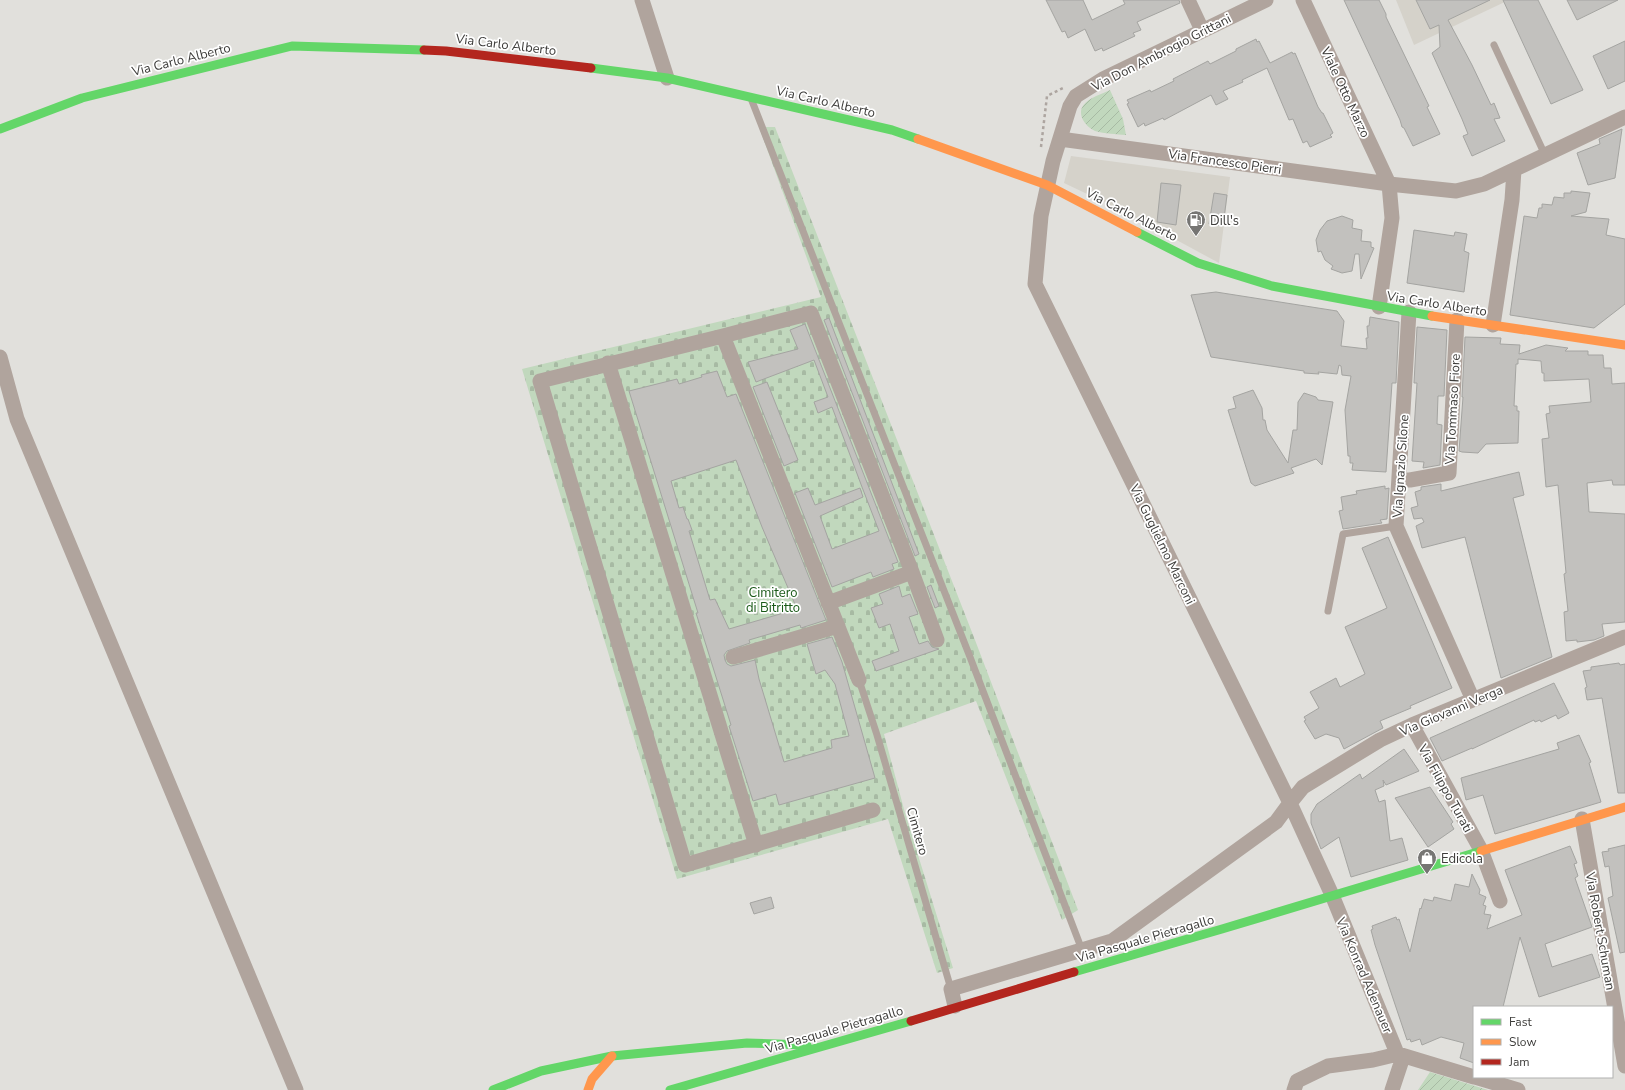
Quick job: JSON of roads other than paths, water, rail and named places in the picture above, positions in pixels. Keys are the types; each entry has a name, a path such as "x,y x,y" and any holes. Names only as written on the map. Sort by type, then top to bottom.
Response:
{"street":[{"path":"642,0 667,78"},
{"path":"1188,0 1202,30"},
{"name":"Via Don Ambrogio Grittani","path":"1047,185 1070,106 1076,96 1103,79 1266,0"},
{"name":"Viale Otto Marzo","path":"1303,0 1389,184"},
{"name":"Via Carlo Alberto","path":"0,128 82,98 198,68 292,46 446,51 604,69 667,78 892,130 1047,185 1198,263 1272,286 1379,307 1625,345"},
{"name":"Via Francesco Pierri","path":"1060,139 1389,184 1456,191 1484,184 1625,117"},
{"path":"1493,325 1512,200 1514,170"},
{"path":"1379,307 1392,218 1389,184"},
{"name":"Via Guglielmo Marconi","path":"1047,185 1041,216 1035,284 1290,803 1332,895"},
{"path":"873,810 685,865 540,381 608,363 723,336 810,312 912,572 937,640"},
{"name":"Via Ignazio Silone","path":"1409,312 1396,526 1473,700"},
{"name":"Via Tommaso Fiore","path":"1399,480 1410,480 1449,473 1457,320"},
{"path":"723,336 859,680"},
{"path":"0,357 17,419 296,1090"},
{"path":"608,363 756,845"},
{"path":"828,603 912,572"},
{"path":"733,657 838,626"},
{"name":"Via Giovanni Verga","path":"952,989 1112,941 1276,822 1303,787 1380,740 1412,725 1625,637"},
{"name":"Via Filippo Turati","path":"1412,725 1481,850 1500,902"},
{"name":"Via Pasquale Pietragallo","path":"670,1090 826,1046 955,1006 1222,929 1625,806"},
{"name":"Via Robert Schuman","path":"1582,819 1625,1066"},
{"name":"Via Konrad Adenauer","path":"1332,895 1398,1054"},
{"path":"1112,941 1117,959"},
{"path":"952,989 955,1006"},
{"path":"493,1090 541,1071 612,1056 746,1043 826,1046"},
{"path":"1392,1090 1402,1063 1398,1054"},
{"path":"1294,1090 1297,1081 1328,1066 1373,1060 1398,1054 1473,1077"},
{"path":"588,1090 592,1079 612,1056"},
{"path":"1477,1078 1518,1090"}],"lane":[{"path":"1494,45 1546,155"},
{"path":"751,98 1082,950"},
{"path":"1328,611 1343,534 1396,526"},
{"name":"Cimitero","path":"859,680 877,735 952,989"}],"place":[{"name":"Dill's","path":"1196,237"},
{"name":"Edicola","path":"1427,875"}],"park label":[{"name":"Cimitero di Bitritto","path":"773,600"}]}
